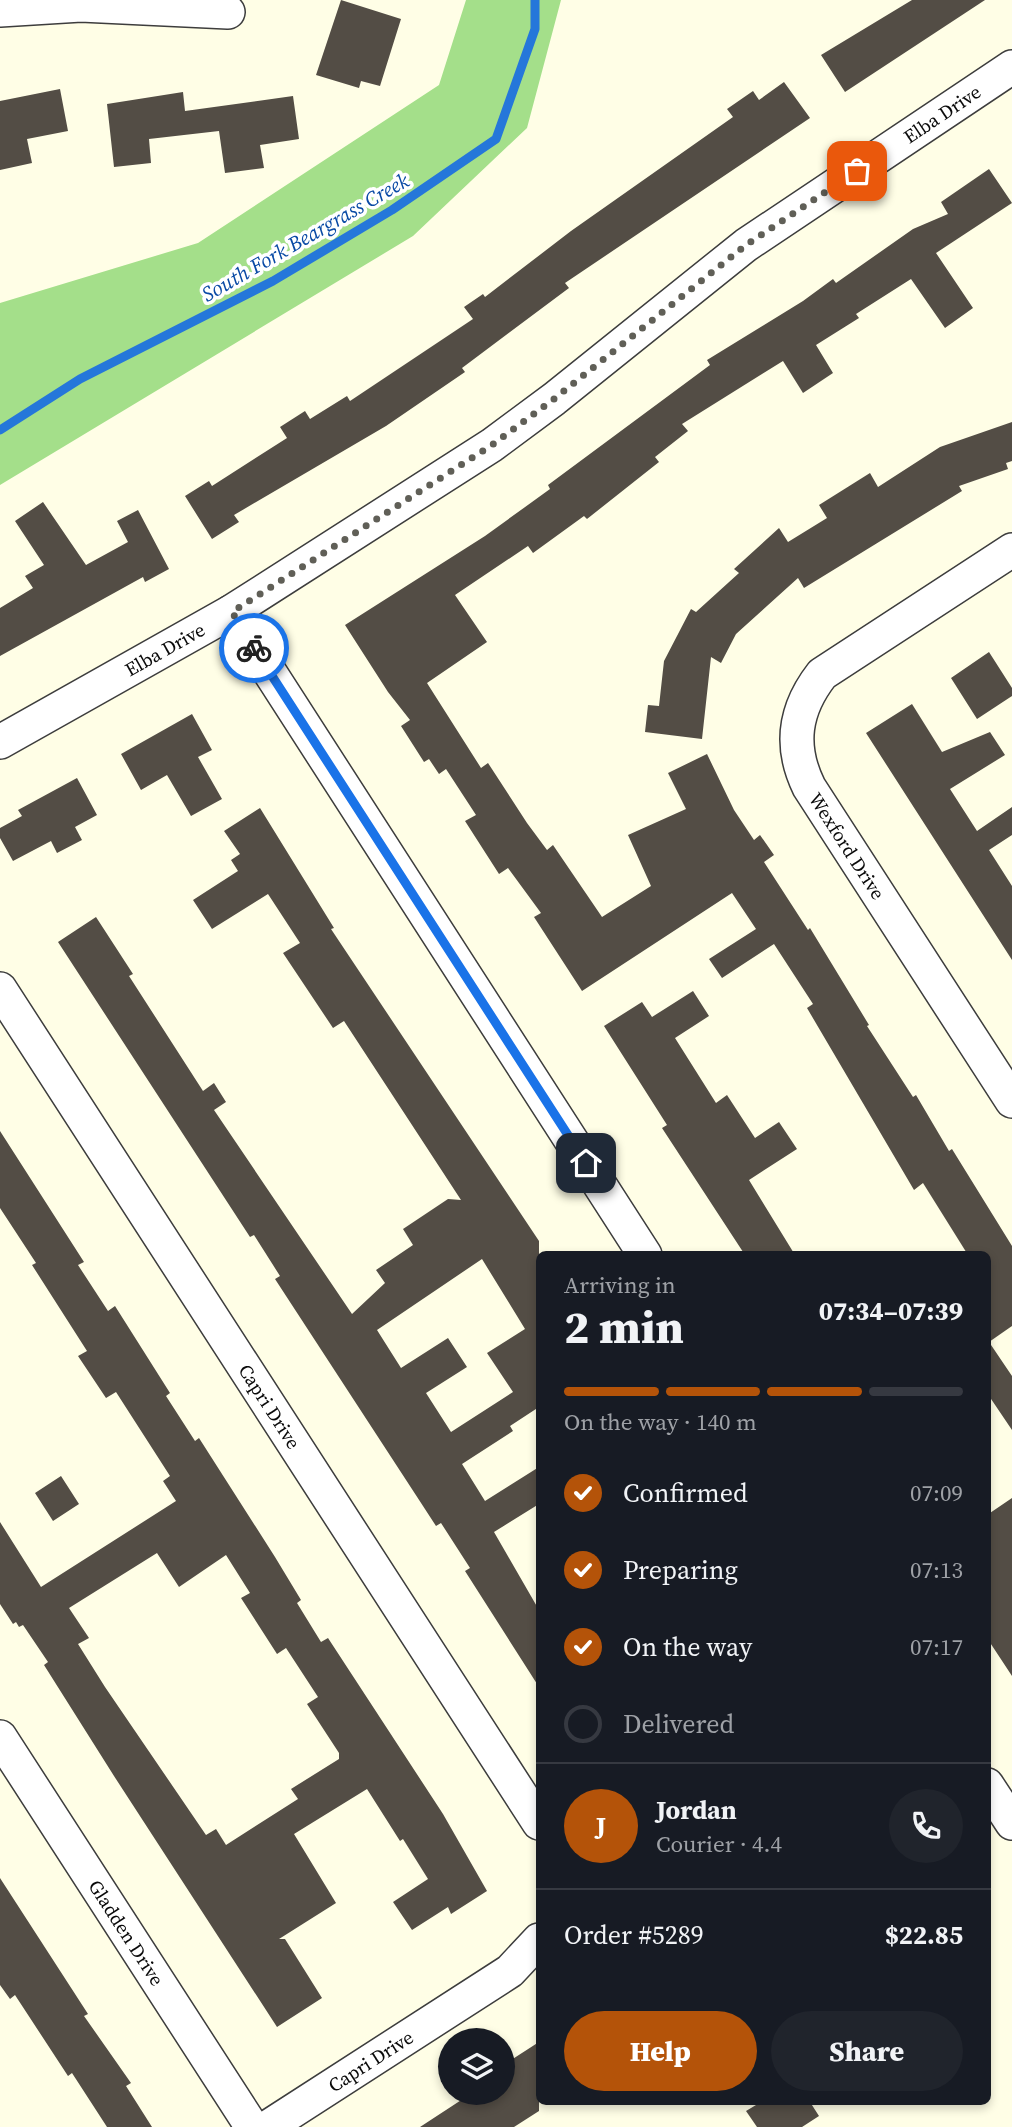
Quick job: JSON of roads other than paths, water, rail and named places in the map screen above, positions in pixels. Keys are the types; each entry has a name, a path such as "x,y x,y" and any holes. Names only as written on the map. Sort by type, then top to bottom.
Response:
{"street":[{"path":"0,10 81,5 228,12"},
{"name":"Elba Drive","path":"0,742 232,612 492,445 554,399 746,245 1012,67"},
{"name":"Wexford Drive","path":"1012,550 913,612 822,674 808,692 795,734 796,752 809,787 1012,1101"},
{"path":"232,612 642,1251"},
{"name":"Capri Drive","path":"0,989 536,1818"},
{"name":"Gladden Drive","path":"0,1737 251,2127"},
{"path":"991,1791 1012,1823"},
{"name":"Capri Drive","path":"268,2127 510,1970 526,1958 536,1944"}],"waterway":[{"name":"South Fork Beargrass Creek","path":"0,430 80,379 273,281 392,210 496,139 535,29 535,0"}]}
